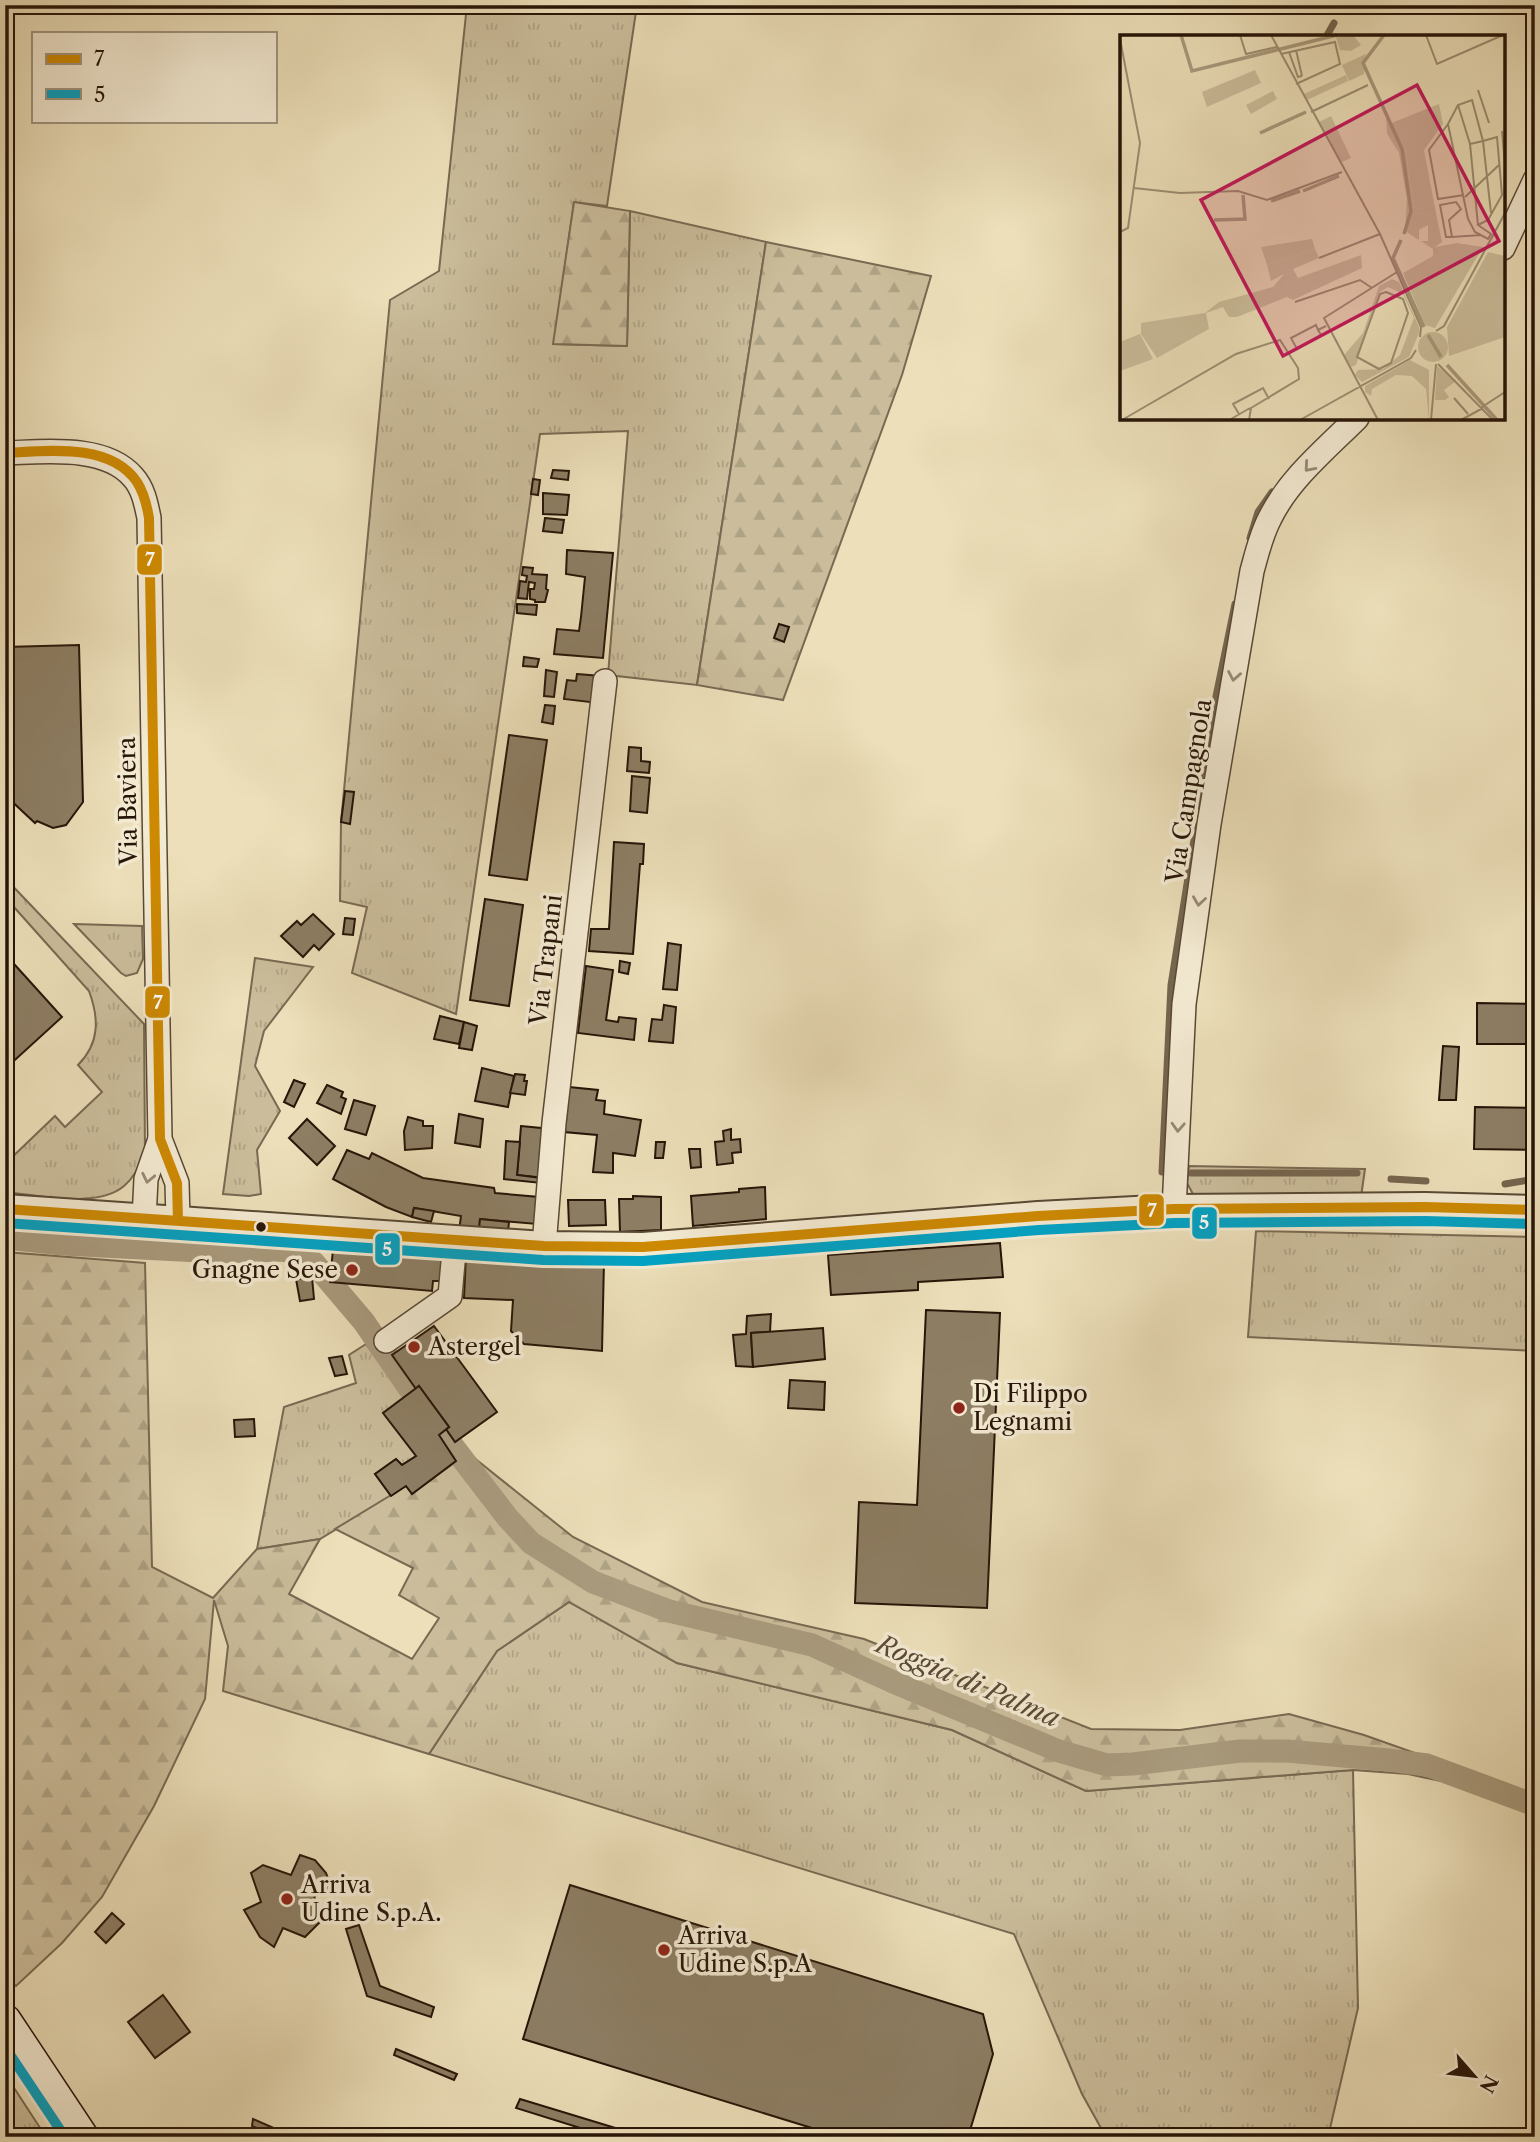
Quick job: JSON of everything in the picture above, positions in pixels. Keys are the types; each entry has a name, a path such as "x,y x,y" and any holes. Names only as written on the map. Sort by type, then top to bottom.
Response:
{"main road":[{"path":"5,2021 82,2137"}],"street":[{"path":"1505,244 1535,180"},
{"name":"Via Campagnola","path":"1174,1209 1184,1004 1209,824 1252,571 1261,540 1281,499 1320,454 1355,420"},
{"name":"Via Baviera","path":"5,453 75,452 100,458 132,476 142,492 149,517 160,1139 177,1183 178,1220"},
{"name":"Via Trapani","path":"544,1246 554,1123 605,681"},
{"name":"Via Baviera","path":"144,1219 146,1179 160,1139"},
{"path":"5,1209 544,1246 642,1247 1038,1216 1174,1209 1425,1207 1535,1210"},
{"path":"386,1341 450,1296 455,1240"}],"green space":[{"path":"467,5 637,5 607,206 574,202 554,344 627,346 630,211 766,242 697,685 608,675 628,431 540,434 456,1014 352,973 367,907 340,901 341,822 390,300 439,271"},
{"path":"574,202 630,211 627,346 553,344"},
{"path":"766,242 931,276 902,375 783,700 697,685"},
{"path":"5,878 144,1024 145,1154 131,1179 112,1193 99,1197 67,1199 5,1192 5,1164 55,1116 65,1127 102,1092 78,1065 90,1048 96,1030 95,1011 89,991 5,897"},
{"path":"74,924 142,926 143,959 137,973 126,976 121,973"},
{"path":"255,958 313,967 264,1031 255,1066 280,1111 257,1150 261,1194 223,1194"},
{"path":"1189,1166 1365,1169 1361,1197 1194,1196 1187,1183"},
{"path":"1256,1231 1535,1237 1535,1351 1248,1337"},
{"path":"5,1252 145,1263 152,1567 213,1598 257,1549 320,1539 289,1594 412,1659 439,1618 399,1595 413,1568 335,1529 406,1486 412,1493 468,1453 573,1537 702,1602 864,1639 1091,1729 1180,1730 1289,1714 1364,1735 1432,1759 1440,1781 1408,1774 1353,1770 1086,1791 952,1730 677,1663 569,1602 497,1651 429,1754 223,1691 228,1646 214,1600 205,1699 154,1806 102,1897 62,1943 16,1986 5,1976"},
{"path":"366,1344 405,1398 416,1456 402,1465 396,1459 375,1474 391,1496 320,1539 257,1549 284,1407 356,1383 349,1355"},
{"path":"569,1602 677,1663 952,1730 1086,1791 1353,1770 1358,2008 1328,2137 1106,2137 1082,2094 1014,1934 429,1754 497,1651"},
{"path":"5,2074 46,2137 5,2137"}],"building":[{"path":"553,470 569,471 568,480 551,478"},
{"path":"533,479 540,480 538,495 531,494"},
{"path":"543,493 569,495 567,515 543,514"},
{"path":"545,518 564,520 562,533 543,531"},
{"path":"567,550 613,553 603,658 554,654 557,629 579,631 581,617 585,577 566,574"},
{"path":"523,567 533,568 532,574 547,575 548,590 545,602 530,599 530,589 534,589 535,583 529,582 527,599 518,598 520,581 526,582 527,576 522,575"},
{"path":"517,604 537,605 536,615 517,613"},
{"path":"779,624 789,627 784,642 774,638"},
{"path":"79,645 83,802 66,825 53,828 37,821 35,823 5,795 5,647"},
{"path":"524,657 539,659 537,667 523,666"},
{"path":"546,670 557,672 554,697 544,696"},
{"path":"577,674 601,676 598,703 564,699 567,680 576,681"},
{"path":"545,705 555,706 553,724 542,722"},
{"path":"509,735 547,740 527,880 489,875"},
{"path":"629,747 641,748 641,761 650,762 649,773 627,771"},
{"path":"632,776 650,778 647,813 630,811"},
{"path":"345,791 354,792 350,824 341,822"},
{"path":"614,842 644,844 633,954 589,951 591,929 609,929"},
{"path":"485,899 523,905 509,1006 470,1000"},
{"path":"313,914 334,934 319,950 314,945 303,957 281,936 297,921 301,925"},
{"path":"345,918 355,919 353,935 343,934"},
{"path":"668,943 681,945 677,990 663,989"},
{"path":"5,954 62,1017 5,1069"},
{"path":"620,961 630,963 628,974 619,972"},
{"path":"586,966 613,970 606,1020 618,1022 619,1017 636,1019 634,1040 578,1033"},
{"path":"1477,1003 1535,1004 1535,1044 1477,1044"},
{"path":"664,1005 676,1007 673,1043 649,1041 652,1019 662,1020"},
{"path":"440,1016 464,1022 459,1044 434,1039"},
{"path":"464,1022 477,1026 472,1050 459,1048"},
{"path":"1443,1046 1459,1047 1456,1100 1439,1100"},
{"path":"482,1068 514,1076 508,1107 475,1101"},
{"path":"515,1074 525,1075 525,1095 510,1093"},
{"path":"294,1080 305,1084 294,1107 284,1102"},
{"path":"327,1085 343,1092 341,1097 346,1099 341,1114 317,1103"},
{"path":"569,1087 598,1090 596,1100 605,1101 604,1114 641,1120 635,1156 613,1153 613,1173 593,1172 597,1135 564,1132"},
{"path":"354,1100 375,1106 366,1135 345,1129"},
{"path":"1475,1107 1535,1108 1535,1150 1474,1149"},
{"path":"459,1114 483,1119 480,1147 455,1143"},
{"path":"408,1117 423,1121 423,1126 433,1126 432,1148 405,1150 404,1131"},
{"path":"307,1119 335,1146 317,1165 289,1138"},
{"path":"521,1126 551,1129 545,1178 517,1175"},
{"path":"731,1129 731,1140 740,1139 741,1152 732,1153 733,1163 717,1165 715,1142 724,1141 723,1131"},
{"path":"506,1141 520,1142 517,1175 541,1178 541,1183 504,1179"},
{"path":"656,1142 665,1142 663,1158 655,1158"},
{"path":"689,1149 700,1149 701,1167 691,1168"},
{"path":"347,1150 369,1159 372,1153 423,1178 494,1188 495,1193 539,1197 537,1224 480,1219 479,1232 459,1231 461,1216 414,1208 412,1217 386,1207 333,1179"},
{"path":"765,1187 766,1219 693,1226 691,1196"},
{"path":"633,1196 661,1197 661,1230 620,1232 619,1199 633,1199"},
{"path":"568,1200 605,1200 606,1225 569,1226"},
{"path":"414,1208 434,1211 431,1222 412,1217"},
{"path":"480,1219 509,1222 508,1232 479,1230"},
{"path":"1000,1243 1003,1277 918,1282 918,1290 831,1295 828,1255"},
{"path":"333,1249 431,1258 431,1254 445,1255 443,1281 433,1281 432,1291 330,1282"},
{"path":"466,1255 604,1261 602,1351 524,1344 511,1331 513,1300 464,1298"},
{"path":"312,1277 314,1299 300,1301 296,1279"},
{"name":"Di Filippo Legnami","path":"926,1310 1000,1313 987,1608 855,1603 859,1502 917,1505"},
{"path":"771,1314 770,1332 751,1333 753,1367 736,1366 733,1335 746,1334 747,1316"},
{"path":"434,1326 497,1412 455,1442 446,1429 449,1427 419,1386 416,1389 392,1355"},
{"path":"823,1328 825,1359 753,1367 751,1333"},
{"path":"342,1356 347,1374 335,1376 329,1358"},
{"path":"790,1380 825,1382 824,1410 788,1408"},
{"path":"419,1386 449,1427 439,1435 456,1461 412,1494 406,1486 391,1496 375,1474 396,1459 402,1465 416,1456 383,1413"},
{"path":"254,1419 255,1436 235,1437 234,1420"},
{"name":"Arriva Udine S.p.A.","path":"300,1855 315,1860 326,1873 332,1890 314,1896 322,1920 305,1937 283,1928 274,1947 260,1937 244,1910 261,1902 251,1873 263,1865 291,1875"},
{"name":"Arriva Udine S.p.A","path":"570,1885 983,2014 993,2054 968,2137 841,2137 523,2039"},
{"path":"112,1913 124,1924 106,1943 95,1932"},
{"path":"359,1925 380,1986 434,2007 431,2017 367,1996 346,1929"},
{"path":"163,1995 190,2032 155,2058 128,2022"},
{"path":"396,2049 457,2074 454,2080 394,2055"},
{"path":"520,2099 645,2137 609,2137 516,2108"},
{"path":"253,2119 294,2137 277,2137 252,2126"}],"waterway":[{"path":"1327,35 1334,23"},
{"path":"1250,538 1258,512 1272,492"},
{"path":"1199,806 1212,716 1235,604"},
{"path":"1166,1172 1162,1172 1171,985 1196,827"},
{"path":"1191,1173 1357,1173"},
{"path":"1391,1179 1426,1181"},
{"path":"1505,1184 1535,1179"},
{"path":"5,1238 63,1244 219,1252 281,1250 303,1254 314,1263 364,1322 409,1388"},
{"name":"Roggia di Palma","path":"445,1436 507,1517 531,1543 593,1582 669,1611 812,1645 1059,1751 1107,1765 1240,1751 1287,1751 1388,1760 1427,1765 1535,1805"}],"transit line":[{"name":"7","path":"5,453 76,452 111,460 125,469 137,482 147,509 160,1139 177,1183 178,1220"},
{"name":"7","path":"5,1209 544,1246 643,1247 1038,1216 1174,1209 1425,1207 1535,1210"},
{"name":"5","path":"5,1223 543,1260 643,1261 1039,1230 1174,1223 1425,1221 1535,1224"},
{"name":"5","path":"5,2047 65,2137"}],"place":[{"name":"Gnagne Sese","path":"352,1270"},
{"name":"Astergel","path":"414,1347"},
{"name":"Di Filippo Legnami","path":"959,1408"},
{"name":"Arriva Udine S.p.A.","path":"287,1899"},
{"name":"Arriva Udine S.p.A","path":"664,1950"}]}
